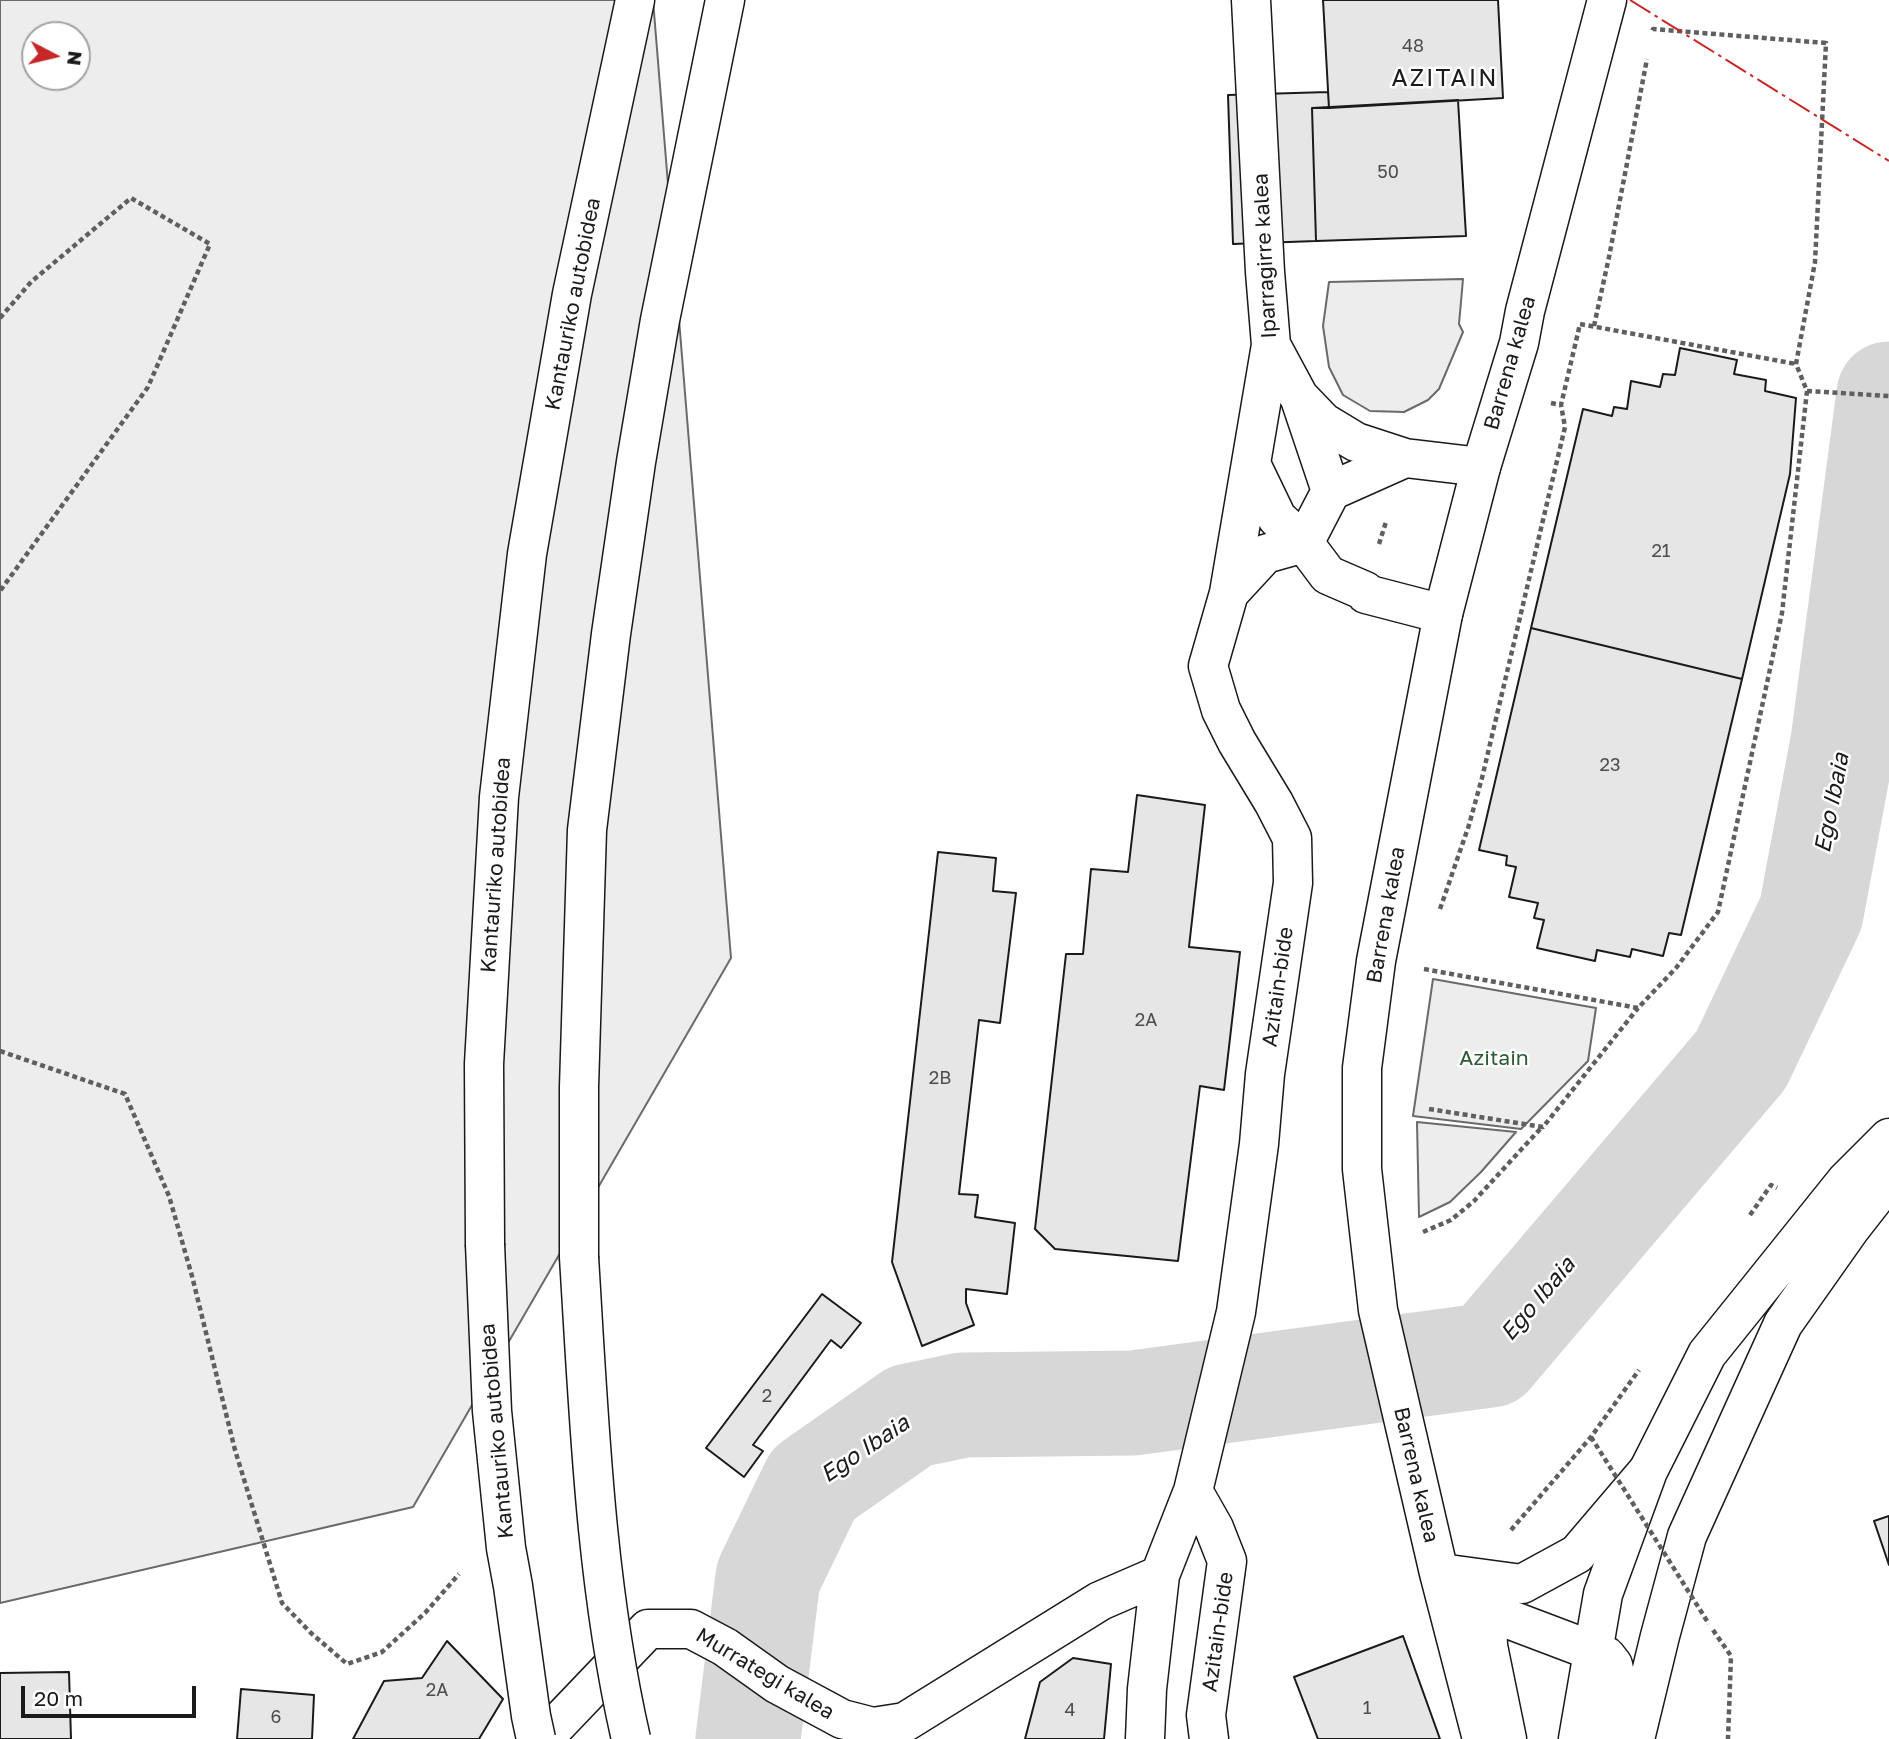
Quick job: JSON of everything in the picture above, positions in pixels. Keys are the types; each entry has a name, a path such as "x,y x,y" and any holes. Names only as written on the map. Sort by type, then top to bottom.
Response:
{"main road":[{"name":"Kantauriko autobidea","path":"536,1739 506,1548 493,1425 485,1244 484,1064 499,797 527,554 572,294 635,0"},
{"path":"631,1739 622,1701 602,1561 589,1419 579,1257 579,1087 587,830 611,634 638,449 660,320 725,0"},
{"name":"Iparragirre kalea","path":"1229,593 1271,345 1251,0"},
{"name":"Barrena kalea","path":"1482,1739 1439,1573 1378,1310 1362,1169 1362,1068 1376,961 1443,614 1481,467 1518,343 1607,0"},
{"path":"1271,345 1299,397 1331,491"},
{"path":"1299,397 1323,422 1356,442 1405,458 1481,467"},
{"path":"1304,543 1331,491 1405,458"},
{"path":"1251,464 1277,518 1304,543 1328,575 1365,591 1366,594 1443,614"},
{"name":"Azitain-bide","path":"1145,1739 1147,1689 1160,1575 1193,1491 1236,1311 1257,1157 1265,1074 1293,883 1292,838 1221,710 1208,666 1229,593 1265,554 1304,543"},
{"path":"1578,1739 1603,1594 1648,1471 1707,1354 1846,1181 1889,1138"},
{"path":"1636,1739 1687,1536 1783,1324 1889,1179"},
{"path":"1439,1573 1522,1584 1577,1554 1648,1471"},
{"name":"Azitain-bide","path":"1193,1491 1214,1528 1227,1562 1206,1715 1209,1739"},
{"path":"1439,1573 1487,1611 1606,1656 1613,1665 1616,1678 1609,1739"},
{"name":"Murrategi kalea","path":"543,1739 648,1629 691,1629 725,1647 777,1684 842,1719 873,1727 905,1721 1100,1601 1160,1575"},
{"path":"1487,1611 1488,1646 1507,1739"}],"path":[{"path":"1423,1232 1451,1220 1474,1201 1542,1127 1638,1008 1676,968 1718,912 1783,613 1807,391 1796,364 1815,262 1826,43 1653,29 1650,43"},
{"path":"1594,326 1648,56"},
{"path":"0,318 31,282 131,198 210,244 149,387 0,591"},
{"path":"1438,916 1482,778 1565,427 1561,405 1580,324 1796,364"},
{"path":"1807,391 1889,396"},
{"path":"1503,394 1561,405"},
{"path":"1420,969 1638,1008"},
{"path":"0,1051 125,1094 169,1196 192,1276 235,1450 282,1603 346,1664 382,1652 425,1613 465,1567"},
{"path":"1429,1109 1542,1127"},
{"path":"1505,1537 1591,1437 1731,1656 1728,1739"}],"shaded area":[{"path":"0,0 653,0 731,958 413,1507 0,1603"},
{"path":"1463,279 1459,324 1463,332 1439,389 1428,400 1404,412 1370,411 1343,395 1329,367 1323,326 1329,282"},
{"name":"Azitain","path":"1433,979 1596,1008 1588,1061 1521,1129 1413,1116"},
{"path":"1417,1122 1516,1132 1450,1202 1419,1217"}],"building":[{"path":"1323,0 1498,0 1503,98 1329,108"},
{"path":"1328,92 1329,108 1312,108 1316,241 1233,244 1228,95"},
{"path":"1458,100 1466,236 1316,241 1312,108"},
{"path":"1680,348 1737,360 1734,374 1766,380 1765,391 1796,398 1790,474 1742,679 1531,628 1583,409 1612,416 1614,407 1627,409 1631,381 1660,387 1663,374 1675,375"},
{"path":"1531,628 1742,679 1681,935 1669,933 1663,956 1632,949 1630,957 1597,950 1595,961 1537,948 1544,920 1534,918 1538,903 1509,897 1516,867 1506,865 1507,856 1479,850"},
{"path":"1137,795 1205,805 1189,947 1240,952 1224,1090 1200,1086 1178,1261 1055,1249 1035,1229 1066,954 1083,954 1091,869 1128,872"},
{"path":"938,852 996,858 993,891 1016,893 1000,1023 979,1020 959,1194 978,1195 975,1217 1015,1223 1007,1294 966,1289 966,1303 974,1325 922,1346 892,1262"},
{"path":"822,1294 861,1323 841,1348 831,1340 753,1445 763,1451 744,1477 706,1448"},
{"path":"1889,1516 1889,1565 1874,1521"},
{"path":"1403,1636 1440,1739 1318,1739 1294,1677"},
{"path":"447,1641 503,1699 479,1739 353,1739 384,1681 422,1678"},
{"path":"1073,1658 1111,1664 1104,1739 1025,1739 1040,1682"},
{"path":"69,1672 71,1739 0,1739 0,1673"},
{"path":"241,1689 314,1695 312,1739 237,1739"}],"waterway":[{"name":"Ego Ibaia","path":"748,1739 768,1577 813,1484 910,1416 963,1405 1133,1403 1490,1355 1741,1060 1811,913 1843,742 1889,394"}],"power":[{"path":"1630,0 1889,161"}],"district":[{"name":"AZITAIN","path":"1445,78"}]}
